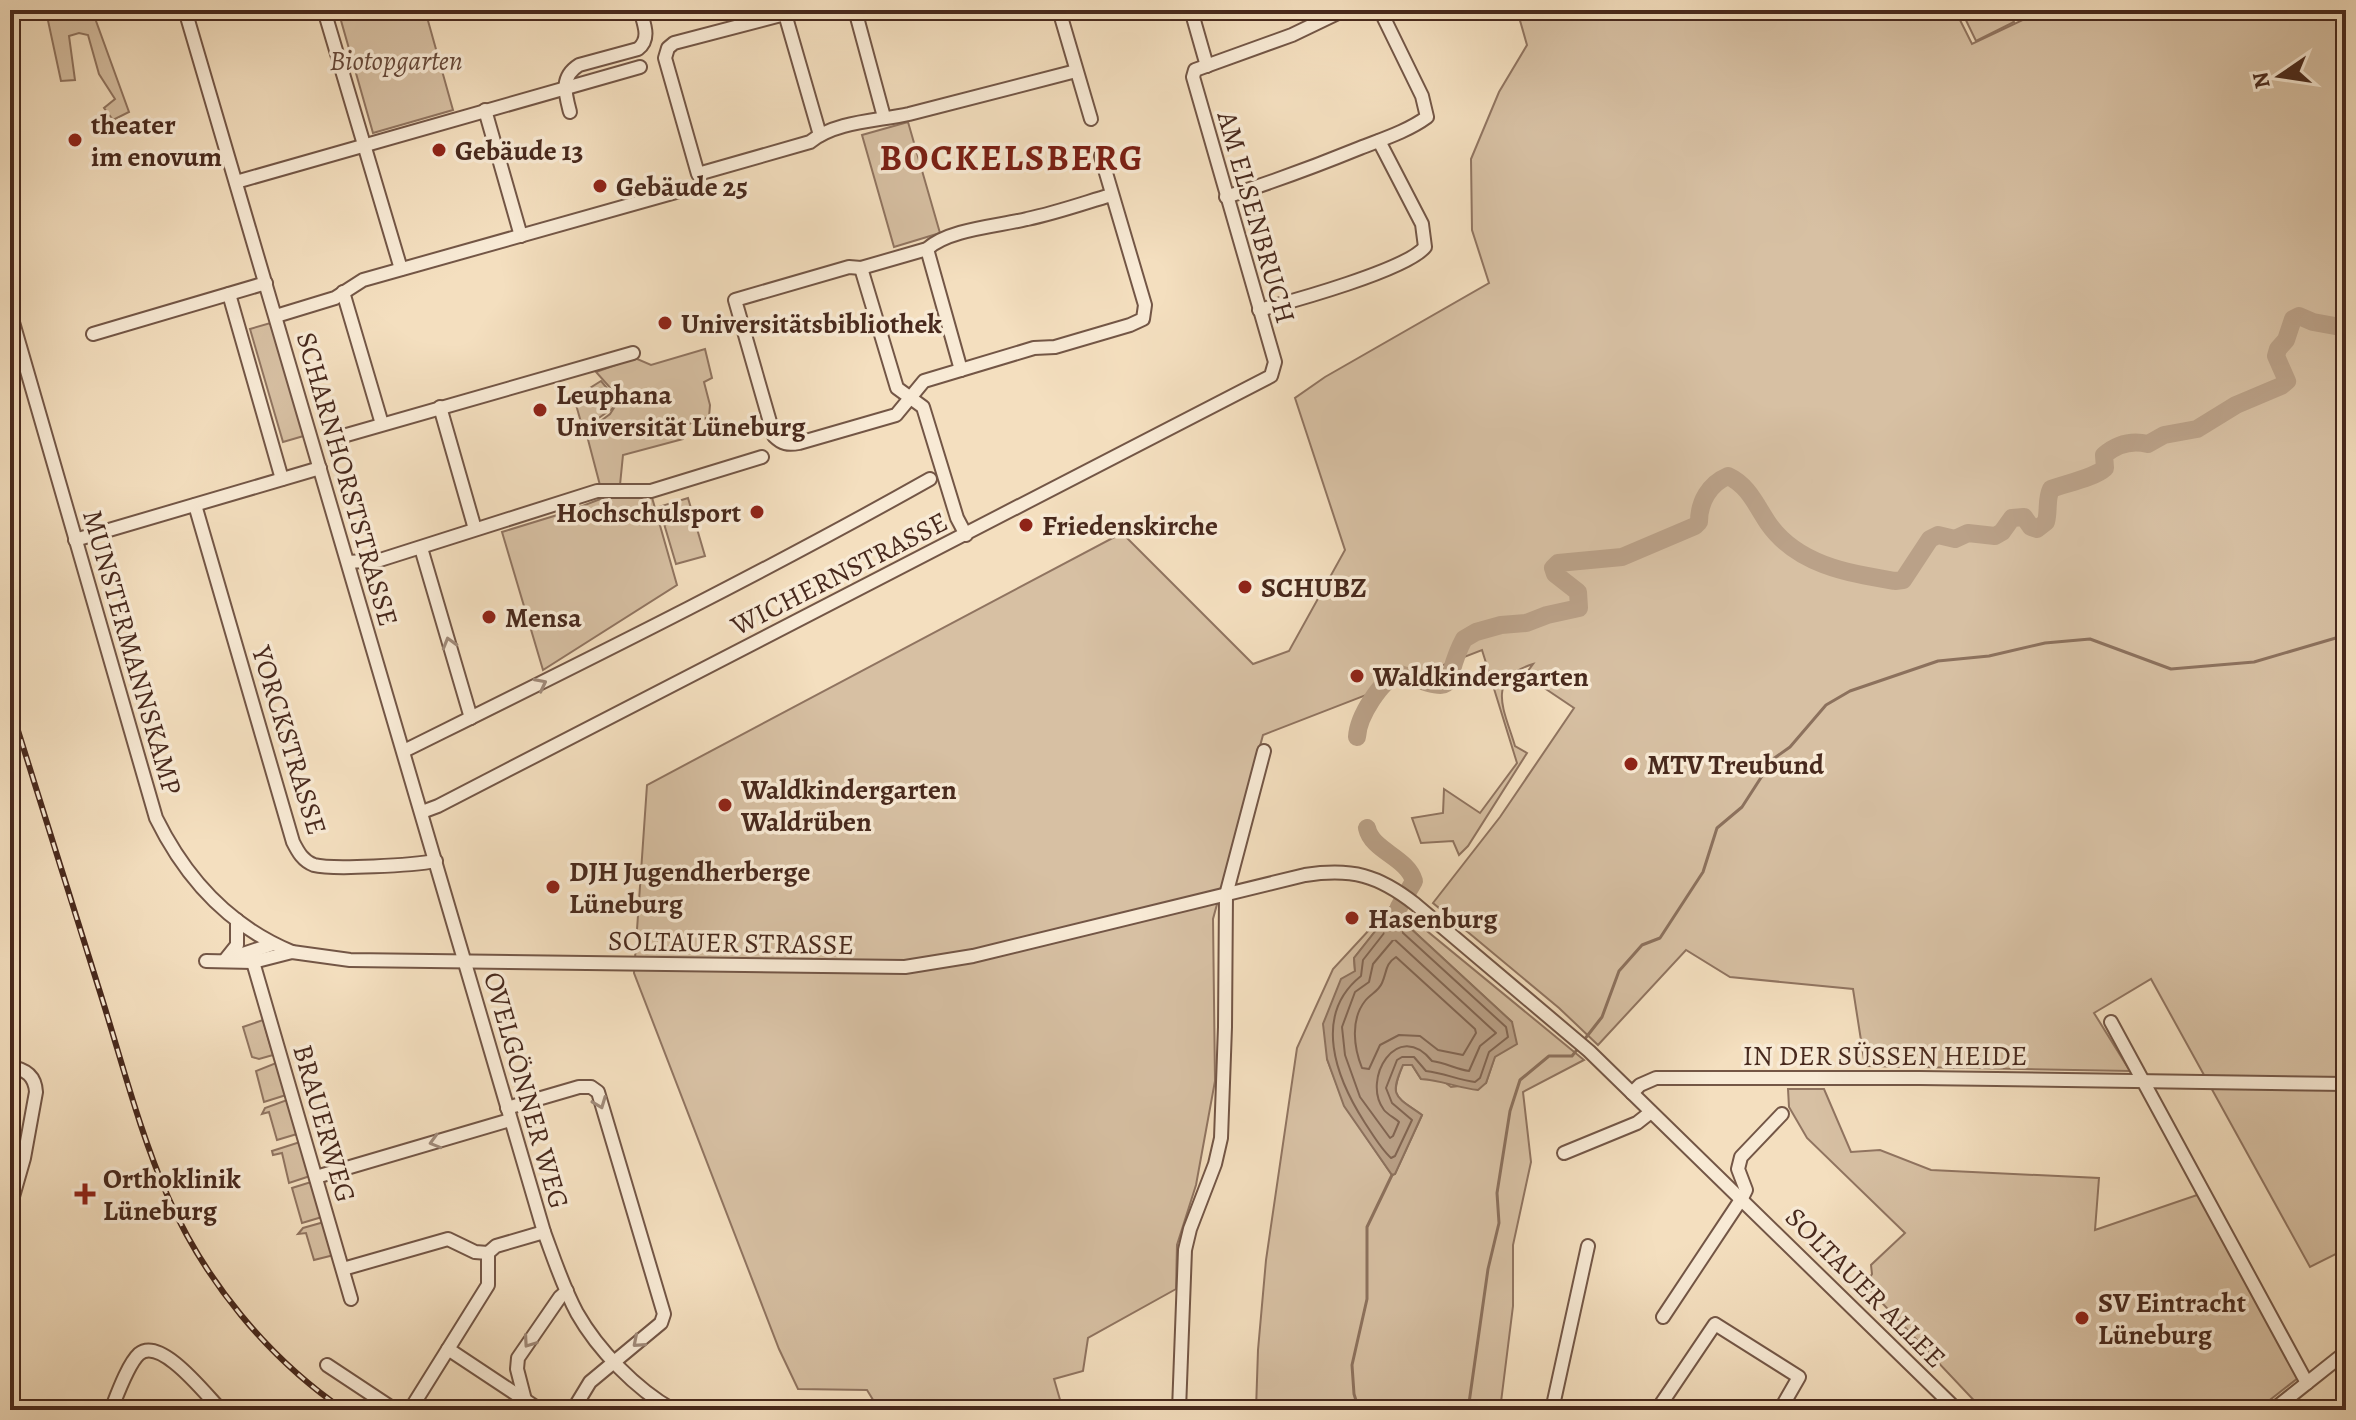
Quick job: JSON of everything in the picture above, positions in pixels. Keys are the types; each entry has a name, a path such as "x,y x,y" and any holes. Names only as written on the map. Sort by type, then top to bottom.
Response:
{"street":[{"name":"SCHARNHORSTSTRASSE","path":"185,10 465,961"},
{"path":"324,10 401,269"},
{"path":"570,112 564,88 571,70 638,49 644,44 646,34 640,10"},
{"path":"855,10 884,117"},
{"path":"1059,10 1091,119"},
{"path":"1191,10 1207,66 1288,37 1344,10"},
{"path":"1226,197 1294,175 1379,141 1428,115 1422,96 1380,10"},
{"path":"820,135 788,12 674,43 668,48 665,58 698,174 884,117 909,114 1076,71"},
{"path":"644,44 668,48"},
{"name":"AM ELSENBRUCH","path":"1207,66 1195,70 1193,77 1275,362 1274,370"},
{"path":"236,182 640,67"},
{"path":"485,110 521,236"},
{"path":"1259,310 1372,274 1406,260 1425,247 1422,224 1379,141"},
{"path":"1101,156 1145,305 1143,319 1055,347 1034,348 924,381 896,415 788,445 774,436 735,300 849,267 861,268 927,249 934,242 1111,195"},
{"path":"276,316 335,298 363,280 683,190"},
{"path":"927,249 961,370"},
{"path":"861,268 897,388 923,407 957,518 966,535"},
{"path":"93,334 266,283"},
{"path":"343,292 382,424"},
{"path":"229,294 282,479"},
{"name":"MUNSTERMANNSKAMP","path":"10,312 156,818 185,868 213,900 273,944 292,952"},
{"path":"336,438 633,353"},
{"name":"WICHERNSTRASSE","path":"422,812 1245,391 1271,376 1274,370"},
{"path":"440,407 475,529"},
{"path":"348,562 380,560 597,491 651,491 762,457"},
{"path":"75,540 320,468"},
{"path":"404,751 687,608 930,479"},
{"name":"YORCKSTRASSE","path":"195,505 293,842 299,853 305,861 324,866 436,861"},
{"path":"421,548 471,718"},
{"path":"1179,1410 1185,1250 1215,1164 1224,1110 1226,895 1264,751"},
{"name":"SOLTAUER ALLEE","path":"1226,895 1328,872 1368,876 1402,894 1589,1051 1957,1410"},
{"name":"SOLTAUER STRASSE","path":"206,961 259,961 292,952 350,960 905,967 973,956 1226,895"},
{"path":"226,960 237,945 237,920"},
{"path":"259,961 273,944"},
{"name":"SOLTAUER STRASSE","path":"226,960 273,944"},
{"name":"BRAUERWEG","path":"259,961 351,1299"},
{"name":"OVELGÖNNER WEG","path":"465,961 544,1232 567,1291 591,1334 644,1388 673,1410"},
{"path":"2111,1022 2307,1383"},
{"path":"10,1067 29,1074 36,1085 36,1092 24,1158 10,1207"},
{"name":"IN DER SÜSSEN HEIDE","path":"1632,1093 1640,1085 1656,1078 2346,1084"},
{"path":"316,1177 509,1114 579,1087 591,1087 598,1092 664,1314 661,1323 590,1382 573,1410"},
{"path":"1564,1153 1637,1123 1651,1112"},
{"path":"1663,1317 1746,1190 1738,1169 1741,1157 1782,1114"},
{"name":"OVELGÖNNER WEG","path":"488,1253 496,1246 544,1232"},
{"path":"343,1269 448,1239 475,1252 488,1253 488,1285 410,1410"},
{"path":"1552,1410 1588,1246"},
{"path":"525,1400 517,1369 518,1358 567,1291"},
{"path":"1657,1410 1715,1324 1799,1377 1780,1410"},
{"path":"448,1349 540,1410"},
{"path":"111,1410 133,1362 148,1350 156,1350 169,1357 221,1410"},
{"path":"2273,1410 2346,1352"},
{"path":"327,1365 395,1410"}],"green space":[{"path":"69,10 92,10 129,112 113,120 104,108 115,99 99,74 88,35 79,33 69,36 75,80 61,81 47,16"},
{"name":"Biotopgarten","path":"338,10 425,10 453,110 373,133"},
{"path":"1517,10 1955,10 1972,44 2044,10 2346,10 2346,1249 2310,1267 2151,979 2094,1013 2130,1071 1865,1066 1853,989 1730,977 1686,950 1598,1045 1559,1008 1433,903 1500,817 1574,708 1525,675 1533,664 1508,678 1503,687 1503,708 1515,746 1527,753 1468,846 1459,855 1453,841 1421,843 1412,818 1443,813 1444,789 1480,813 1517,763 1482,650 1263,735 1213,919 1215,1081 1196,1185 1177,1245 1176,1289 1088,1338 1083,1371 1054,1379 1063,1410 886,1410 878,1408 867,1390 798,1389 779,1349 634,973 647,785 1122,533 1253,664 1289,651 1345,550 1295,398 1325,377 1489,283 1472,230 1471,159 1499,92 1527,45"},
{"path":"1961,10 2008,10 2014,22 1976,41"},
{"path":"908,122 940,233 894,247 862,135"},
{"path":"274,322 307,435 283,442 250,329"},
{"path":"705,349 712,378 704,382 710,405 709,417 680,427 683,439 623,455 620,485 601,489 586,432 610,414 617,403 614,392 596,372 635,358 651,365"},
{"path":"601,381 612,394 613,408 583,429 574,398"},
{"path":"651,494 677,585 543,670 502,532 608,496"},
{"path":"688,498 705,556 676,564 659,507"},
{"path":"1394,903 1396,905 1354,958 1355,971 1327,1059 1345,1106 1392,1175 1422,1115 1397,1095 1396,1083 1403,1064 1412,1065 1421,1079 1442,1080 1451,1087 1486,1083 1512,1022 1408,926 1405,913 1584,1060 1523,1092 1531,1162 1513,1245 1513,1306 1500,1410 1256,1410 1266,1260 1297,1048 1333,969"},
{"path":"263,1020 273,1055 259,1059 252,1057 243,1027"},
{"path":"276,1063 286,1095 264,1102 256,1071"},
{"name":"SV Eintracht Lüneburg","path":"1788,1089 1824,1089 1851,1152 1880,1150 1931,1170 2099,1178 2095,1230 2200,1194 2298,1378 2257,1410 1983,1410 1865,1285 1872,1274 1871,1265 1905,1233 1807,1138 1789,1107"},
{"path":"287,1100 297,1134 277,1140 269,1112 262,1114 265,1108"},
{"path":"300,1142 310,1176 289,1183 282,1153 273,1155 272,1151"},
{"path":"311,1182 322,1217 302,1223 292,1188"},
{"path":"324,1222 334,1255 314,1260 306,1233 298,1234 303,1228"}],"water":[{"path":"1396,905 1405,913 1408,926 1512,1022 1517,1044 1495,1057 1486,1083 1478,1090 1421,1079 1412,1065 1403,1065 1396,1084 1397,1095 1422,1115 1392,1175 1344,1106 1327,1059 1323,1024 1341,979 1355,971 1354,958"}],"waterway":[{"path":"1357,737 1361,719 1372,700 1393,677 1400,674 1443,685 1450,676 1464,639 1476,632 1501,625 1526,623 1579,608 1578,592 1555,574 1553,568 1558,563 1622,557 1695,526 1699,522 1706,494 1728,476 1746,490 1768,523 1793,549 1842,570 1903,580 1930,539 1938,535 1955,539 1968,533 1995,536 2012,518 2024,517 2031,527 2037,529 2046,522 2051,489 2100,472 2105,468 2104,455 2114,448 2130,443 2148,444 2164,435 2197,429 2236,405 2281,386 2287,381 2276,356 2286,340 2293,319 2299,316 2346,328"},
{"path":"1584,1040 1602,1017 1619,971 1642,945 1660,938 1703,872 1717,828 1742,807 1773,759 1790,747 1826,705 1850,691 1938,661 1989,656 2045,643 2090,639 2171,669 2254,662 2346,635"},
{"path":"1367,828 1375,843 1404,866 1414,881 1399,907 1393,931"},
{"path":"1468,1410 1488,1269 1499,1223 1497,1193 1510,1111 1520,1080 1549,1056 1572,1056 1580,1046"},
{"path":"1359,1410 1354,1394 1352,1365 1367,1299 1367,1227 1392,1175"}],"railway":[{"path":"10,705 139,1120 168,1197 200,1258 241,1316 290,1367 344,1410"}],"place":[{"name":"theater im enovum","path":"75,140"},
{"name":"Gebäude 13","path":"439,150"},
{"name":"Gebäude 25","path":"600,186"},
{"name":"Universitätsbibliothek","path":"665,323"},
{"name":"Leuphana Universität Lüneburg","path":"540,410"},
{"name":"Hochschulsport","path":"757,512"},
{"name":"Friedenskirche","path":"1026,525"},
{"name":"SCHUBZ","path":"1245,587"},
{"name":"Mensa","path":"489,617"},
{"name":"Waldkindergarten","path":"1357,676"},
{"name":"MTV Treubund","path":"1631,764"},
{"name":"Waldkindergarten Waldrüben","path":"725,805"},
{"name":"DJH Jugendherberge Lüneburg","path":"553,887"},
{"name":"Hasenburg","path":"1352,918"},
{"name":"Orthoklinik Lüneburg","path":"85,1194"},
{"name":"SV Eintracht Lüneburg","path":"2082,1318"}],"district":[{"name":"BOCKELSBERG","path":"1012,157"}]}
